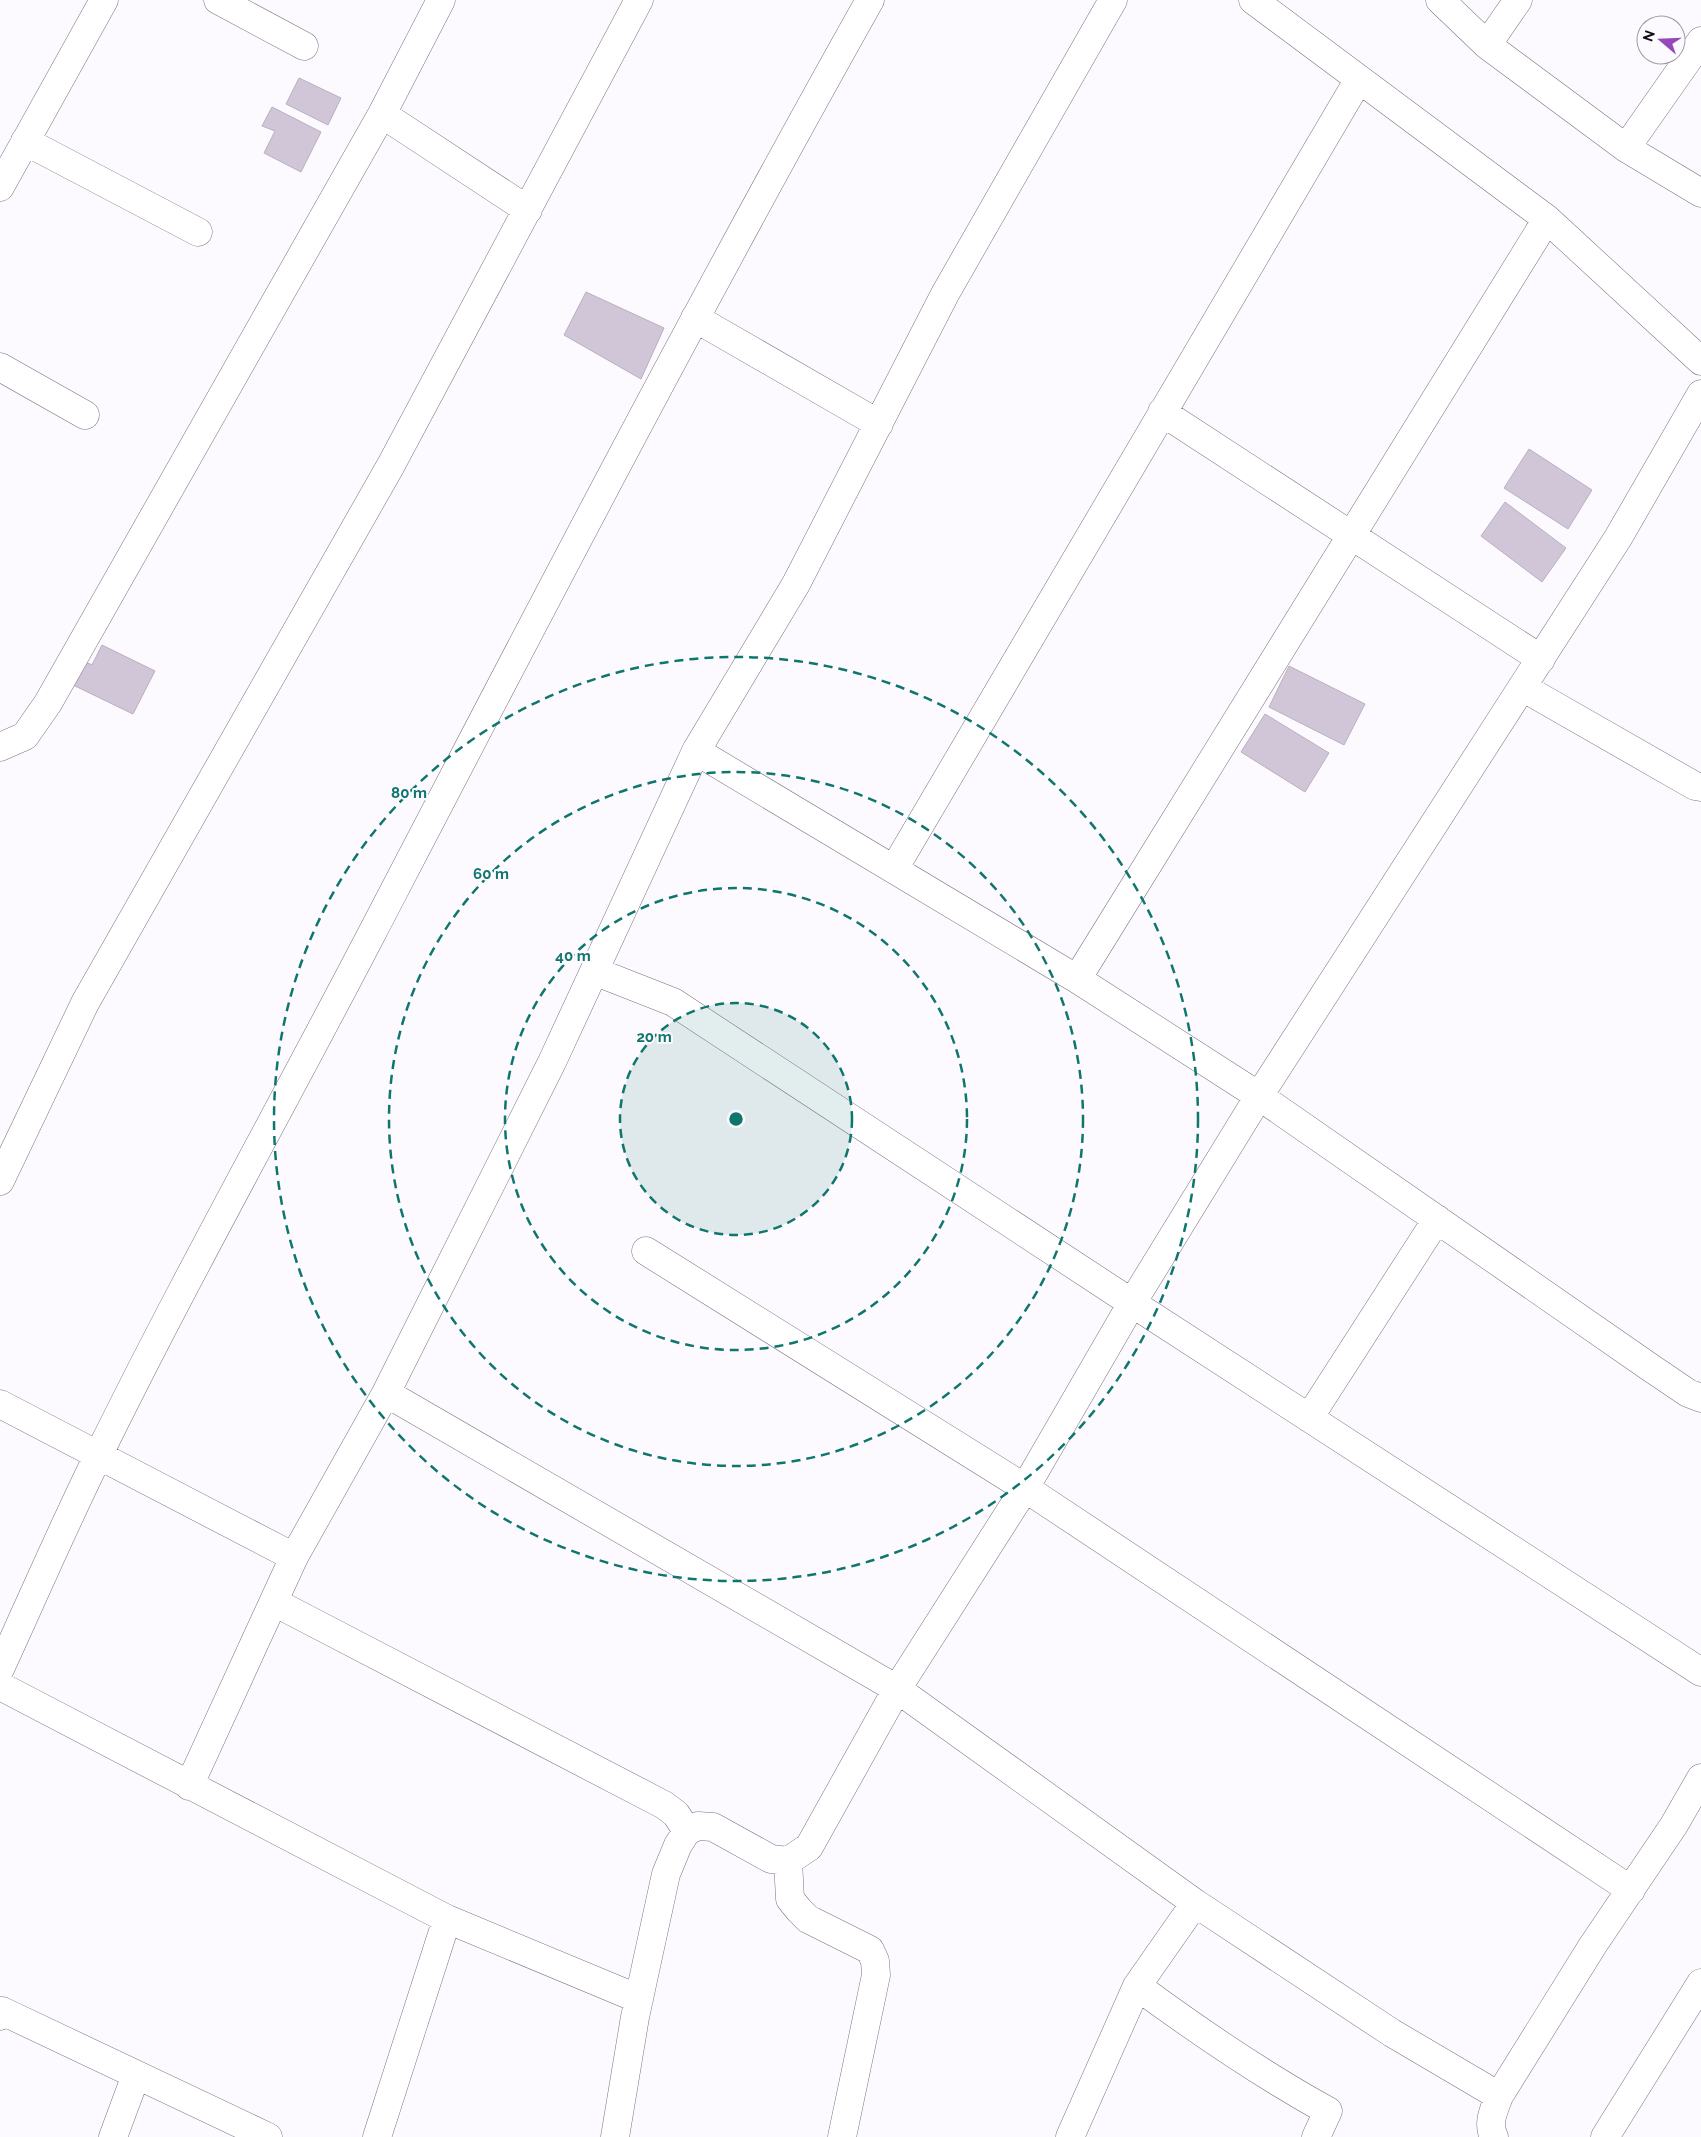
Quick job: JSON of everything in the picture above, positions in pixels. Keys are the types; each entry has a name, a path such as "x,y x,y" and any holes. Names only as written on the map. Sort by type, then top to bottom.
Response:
{"street":[{"path":"0,187 13,151 104,0"},
{"path":"218,0 304,46"},
{"path":"0,747 25,736 48,703 382,114 441,0"},
{"path":"0,1181 85,1002 386,473 639,0"},
{"path":"0,1669 98,1455 216,1226 319,1036 602,490 772,175 870,0"},
{"path":"189,1786 294,1556 386,1392 552,1062 696,751 796,584 945,294 1113,0"},
{"path":"1252,0 1547,219 1701,362"},
{"path":"1440,0 1487,45 1626,148 1701,193"},
{"path":"1487,45 1518,0"},
{"path":"1626,148 1701,41"},
{"path":"894,869 1360,79"},
{"path":"382,114 528,210"},
{"path":"13,151 198,232"},
{"path":"1077,978 1547,219"},
{"path":"695,318 879,424"},
{"path":"0,367 85,415"},
{"path":"615,2137 639,1999 666,1874 678,1845 687,1831 698,1826 714,1827 771,1859 788,1861 809,1847 897,1688 1025,1488 1132,1303 1260,1096 1618,538 1701,394"},
{"path":"1162,412 1541,659"},
{"path":"1522,687 1695,786 1701,787"},
{"path":"696,751 1077,978 1260,1096 1688,1393 1701,1398"},
{"path":"594,971 673,1002 1132,1303 1701,1672"},
{"path":"1309,1418 1437,1219"},
{"path":"646,1251 1025,1488 1631,1890"},
{"path":"386,1392 897,1688 1195,1903 1392,2033 1499,2096"},
{"path":"0,1404 294,1556"},
{"path":"274,1602 664,1805 676,1814 687,1831"},
{"path":"0,1686 447,1919 639,1999"},
{"path":"1494,2137 1490,2130 1491,2116 1499,2096 1593,1945 1674,1825 1701,1778"},
{"path":"788,1861 790,1899 798,1910 808,1919 870,1950 875,1961 876,1974 842,2137"},
{"path":"1070,2137 1137,1986 1195,1903"},
{"path":"377,2137 447,1919"},
{"path":"1137,1986 1210,2040 1328,2111 1316,2137"},
{"path":"1605,2137 1699,1990"},
{"path":"0,2016 2,2011 268,2137"},
{"path":"113,2137 136,2074"}],"building":[{"path":"299,78 341,98 328,125 286,104"},
{"path":"272,107 321,132 301,172 264,153 275,131 262,126"},
{"path":"586,292 664,328 641,379 564,335"},
{"path":"1529,449 1592,490 1568,529 1504,488"},
{"path":"1505,502 1566,548 1542,582 1481,536"},
{"path":"102,645 155,671 133,714 73,685 84,661 92,665"},
{"path":"1289,666 1365,704 1344,745 1269,707"},
{"path":"1265,714 1329,753 1305,792 1241,752"}]}
